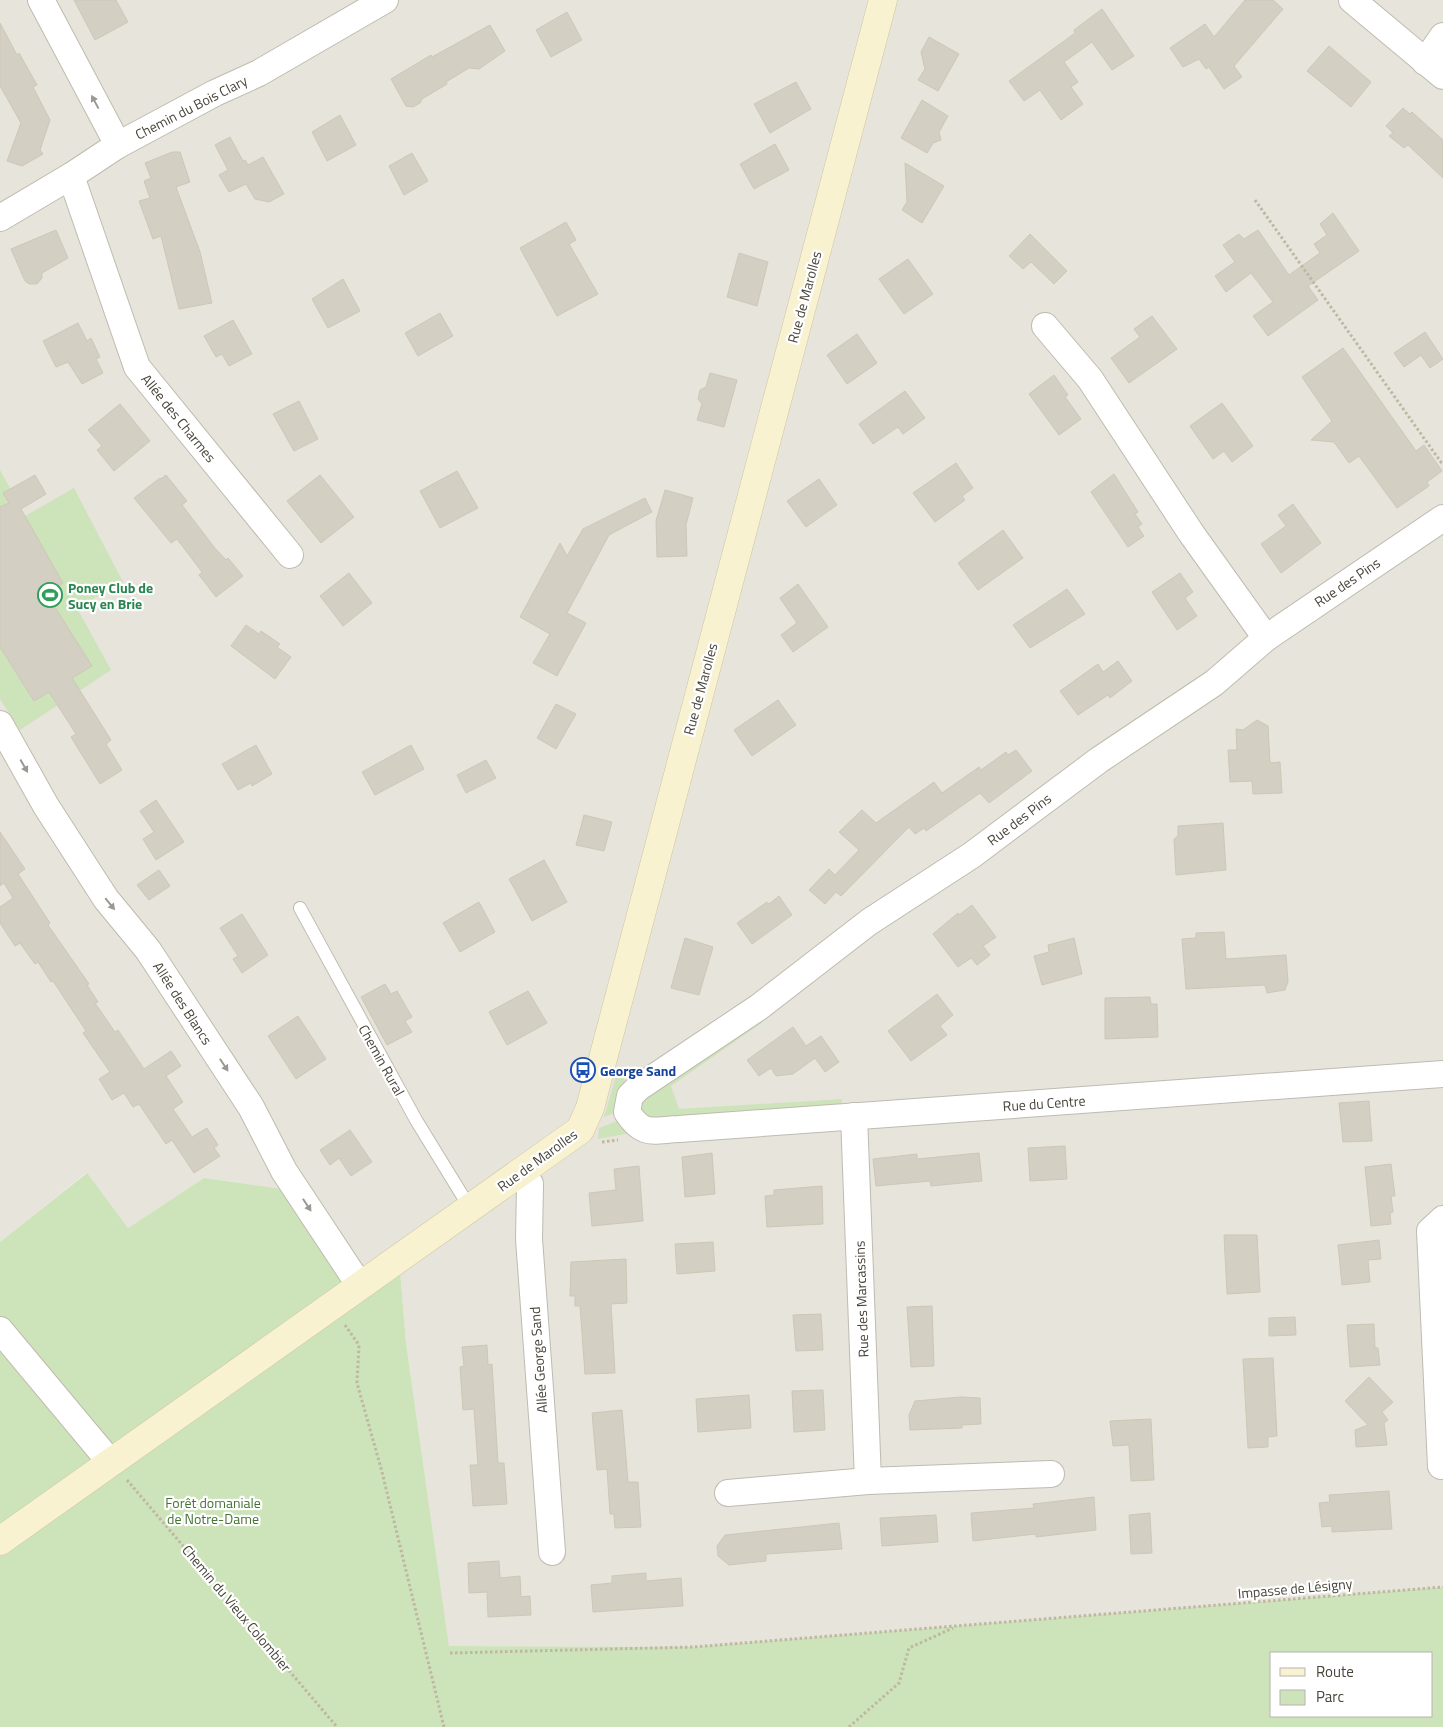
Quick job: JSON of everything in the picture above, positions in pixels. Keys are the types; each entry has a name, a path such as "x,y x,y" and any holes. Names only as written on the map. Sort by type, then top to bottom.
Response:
{"street":[{"path":"41,0 118,145"},
{"name":"Chemin du Bois Clary","path":"0,218 71,176 118,145 215,92 259,73 385,0"},
{"name":"Rue de Marolles","path":"0,1541 580,1130 590,1108 883,0"},
{"path":"1352,0 1434,69 1443,36"},
{"name":"Allée des Charmes","path":"71,176 137,367 290,556"},
{"path":"1045,326 1090,379 1191,533 1266,638"},
{"name":"Rue des Pins","path":"634,1135 636,1126 628,1112 630,1096 638,1088 760,1007 869,922 972,855 1099,760 1214,683 1266,638 1443,518"},
{"name":"Allée des Blancs","path":"0,724 46,806 106,899 148,950 251,1107 284,1171 366,1281"},
{"name":"Rue du Centre","path":"634,1135 854,1116 1443,1074"},
{"name":"Rue des Marcassins","path":"854,1116 868,1481"},
{"name":"Allée George Sand","path":"520,1172 530,1184 529,1239 552,1552"},
{"path":"1441,1466 1430,1231 1443,1219"},
{"path":"0,1330 112,1463"},
{"path":"728,1493 868,1481 1050,1474"}],"lane":[{"name":"Chemin Rural","path":"300,908 416,1120 470,1208"}],"path":[{"path":"1255,200 1443,465"},
{"path":"594,1143 634,1135"},
{"path":"331,1306 359,1344 357,1383 382,1472 444,1727"},
{"name":"Chemin du Vieux Colombier","path":"112,1463 337,1727"},
{"name":"Impasse de Lésigny","path":"450,1653 693,1647 1443,1587"},
{"path":"849,1727 899,1683 909,1648 957,1626"}],"shaded area":[{"path":"0,0 1443,0 1443,1587 693,1647 449,1646 406,1343 399,1258 360,1286 297,1191 204,1178 128,1228 86,1173 0,1242"}],"green space":[{"name":"Poney Club de Sucy en Brie","path":"0,470 25,516 74,488 123,582 77,608 111,670 20,730 0,699"},
{"path":"758,1016 763,1022 671,1086 679,1109 842,1099 842,1107 640,1120 639,1098"},
{"path":"617,1073 621,1074 625,1081 617,1112 604,1117"},
{"path":"622,1119 631,1133 598,1139 599,1128"},
{"name":"Forêt domaniale de Notre-Dame","path":"87,1173 128,1228 204,1178 297,1191 360,1285 399,1258 406,1343 449,1646 693,1647 1443,1587 1443,1727 0,1727 0,1242"}],"building":[{"path":"74,0 116,0 128,22 95,40"},
{"path":"1245,0 1273,0 1283,9 1234,66 1242,77 1224,89 1209,67 1206,69 1199,59 1183,67 1170,48 1205,24 1214,37"},
{"path":"1102,9 1134,56 1112,70 1092,42 1064,62 1078,82 1071,87 1083,104 1061,120 1040,90 1024,101 1009,81 1075,33 1074,30"},
{"path":"567,12 582,40 551,57 536,30"},
{"path":"0,23 17,55 19,53 37,85 33,87 50,120 40,150 43,154 22,166 7,161 21,123 0,86"},
{"path":"490,25 505,51 479,69 469,68 446,82 447,84 422,99 420,103 413,107 406,106 391,79 431,55 432,57"},
{"path":"929,37 959,54 938,91 918,80 925,69 921,52"},
{"path":"1329,46 1371,82 1351,107 1307,71"},
{"path":"796,82 811,109 770,133 754,104"},
{"path":"922,100 948,116 939,132 941,140 933,143 927,153 901,138"},
{"path":"1403,108 1410,114 1412,112 1443,140 1443,178 1408,145 1404,148 1389,136 1393,133 1386,126"},
{"path":"340,115 356,145 327,161 312,132"},
{"path":"230,137 243,161 245,160 248,165 263,157 284,194 269,202 255,199 246,184 229,192 219,175 228,170 215,145"},
{"path":"775,144 789,170 754,189 740,164"},
{"path":"172,152 180,152 190,182 176,187 200,252 212,303 179,309 161,236 153,239 139,201 150,198 144,181 151,178 145,163"},
{"path":"412,153 428,181 404,195 389,166"},
{"path":"905,163 944,186 922,223 902,210 907,202"},
{"path":"1333,213 1359,251 1308,286 1318,300 1268,336 1253,316 1273,302 1251,273 1226,292 1215,276 1235,262 1223,245 1239,234 1244,239 1258,230 1289,275 1320,253 1314,244 1327,235 1320,224"},
{"path":"566,222 576,240 569,244 598,294 557,316 520,248"},
{"path":"56,230 68,258 42,273 42,278 37,284 29,284 25,281 11,249"},
{"path":"1030,234 1067,271 1054,284 1031,262 1023,269 1009,256"},
{"path":"739,253 768,262 757,306 727,297"},
{"path":"908,259 933,294 904,314 879,279"},
{"path":"343,279 360,311 328,328 312,299"},
{"path":"440,313 453,336 418,356 405,333"},
{"path":"1152,316 1177,349 1129,383 1111,358 1140,337 1134,329"},
{"path":"233,320 252,354 229,366 222,354 216,357 204,336"},
{"path":"78,323 87,341 91,338 100,357 96,359 103,373 82,384 68,362 56,367 43,341"},
{"path":"1425,332 1443,359 1430,368 1421,355 1404,367 1394,353"},
{"path":"857,334 877,363 847,384 827,355"},
{"path":"1343,348 1416,451 1424,445 1442,471 1427,482 1429,486 1397,508 1359,456 1349,463 1334,442 1311,440 1332,421 1302,377"},
{"path":"710,373 737,380 724,427 697,420 702,404 698,399 700,390 706,387"},
{"path":"1054,375 1068,395 1065,397 1081,419 1059,435 1029,394"},
{"path":"905,391 925,418 903,434 898,427 873,444 859,424"},
{"path":"299,401 318,439 294,451 273,414"},
{"path":"1222,403 1253,446 1232,462 1224,451 1213,459 1190,426"},
{"path":"120,404 150,441 114,471 97,450 102,446 88,430"},
{"path":"956,463 973,488 962,496 965,500 935,522 913,493"},
{"path":"457,471 478,508 440,528 420,491"},
{"path":"1114,474 1138,512 1135,514 1142,524 1138,527 1144,536 1128,547 1091,492"},
{"path":"35,475 46,494 21,509 63,583 46,593 92,666 72,678 111,740 106,744 122,770 100,784 71,737 76,734 49,692 34,701 0,647 0,507 9,503 3,493"},
{"path":"166,475 187,501 182,505 214,547 226,560 228,558 243,576 216,597 199,575 202,572 177,539 171,543 134,498"},
{"path":"320,475 354,517 321,543 287,501"},
{"path":"819,479 837,505 806,527 787,501"},
{"path":"665,490 693,498 686,525 687,556 657,557 656,521"},
{"path":"645,498 652,512 609,535 567,613 586,623 557,676 533,663 550,634 520,617 560,543 567,556 583,529"},
{"path":"1293,504 1321,543 1281,573 1261,544 1286,526 1278,515"},
{"path":"1003,530 1023,558 978,590 958,563"},
{"path":"349,573 372,603 343,626 320,596"},
{"path":"1180,573 1193,592 1185,598 1197,616 1177,630 1152,592"},
{"path":"798,584 828,627 793,652 781,635 797,623 780,598"},
{"path":"1067,589 1085,614 1030,648 1013,625"},
{"path":"246,625 259,634 261,631 280,644 277,647 291,657 275,679 231,646"},
{"path":"1118,661 1132,681 1110,698 1108,695 1078,715 1060,691 1098,664 1103,672"},
{"path":"778,700 796,725 752,756 734,730"},
{"path":"556,704 576,714 556,749 537,738"},
{"path":"1257,720 1268,726 1270,763 1280,762 1282,793 1253,794 1252,781 1230,782 1228,750 1237,750 1236,729 1243,730"},
{"path":"256,745 272,774 252,786 251,783 238,790 222,764"},
{"path":"411,745 424,769 375,795 362,772"},
{"path":"1016,750 1032,771 989,803 980,793 926,831 924,828 915,834 909,827 841,896 836,892 825,904 809,890 829,869 835,875 859,850 839,832 862,810 876,823 934,782 942,793 979,767 981,770 1006,752 1008,755"},
{"path":"486,760 496,778 466,793 457,775"},
{"path":"156,800 184,842 156,860 143,839 154,832 140,811"},
{"path":"584,815 612,822 604,851 576,845"},
{"path":"1223,823 1226,870 1176,875 1174,839 1178,836 1178,826"},
{"path":"0,832 25,869 18,874 50,923 48,925 89,984 87,985 98,1002 95,1003 115,1032 118,1030 144,1069 171,1051 181,1066 166,1076 183,1102 173,1109 192,1137 207,1128 218,1145 214,1148 220,1156 194,1173 172,1140 166,1144 139,1104 133,1107 124,1093 112,1100 99,1079 110,1072 83,1033 86,1031 38,962 35,964 20,943 15,946 0,923 0,907 13,898 4,883 0,886"},
{"path":"544,860 567,902 532,921 509,879"},
{"path":"159,870 170,886 149,900 137,885"},
{"path":"779,896 792,915 752,944 737,923"},
{"path":"479,902 495,932 460,952 443,923"},
{"path":"972,905 996,937 983,946 990,955 977,965 971,958 958,967 933,934 958,913 959,915"},
{"path":"242,914 268,955 242,973 233,959 238,956 220,928"},
{"path":"1224,932 1226,959 1286,955 1288,982 1285,990 1267,993 1265,985 1186,989 1182,939 1196,938 1196,933"},
{"path":"685,938 713,947 699,995 671,988"},
{"path":"1074,938 1082,974 1042,985 1034,956 1049,952 1048,945"},
{"path":"385,984 391,994 397,991 412,1017 405,1021 412,1032 387,1045 361,997"},
{"path":"528,991 547,1023 507,1045 489,1012"},
{"path":"937,994 953,1015 940,1026 947,1035 911,1061 888,1031"},
{"path":"1150,997 1151,1004 1157,1004 1158,1037 1105,1039 1105,998"},
{"path":"298,1016 326,1059 296,1079 268,1036"},
{"path":"793,1027 806,1046 821,1036 839,1062 825,1072 815,1058 793,1074 776,1076 771,1068 759,1076 747,1060"},
{"path":"1369,1101 1372,1141 1343,1142 1339,1103"},
{"path":"350,1130 372,1162 351,1176 339,1158 330,1165 320,1150"},
{"path":"1065,1146 1067,1179 1030,1181 1028,1148"},
{"path":"712,1153 715,1194 685,1197 682,1157"},
{"path":"979,1153 982,1181 931,1186 930,1181 876,1186 873,1159 917,1154 917,1159"},
{"path":"1391,1164 1395,1196 1391,1196 1393,1212 1390,1213 1391,1224 1371,1226 1365,1167"},
{"path":"639,1166 643,1221 592,1226 589,1193 616,1190 614,1169"},
{"path":"822,1186 823,1224 767,1227 765,1196 774,1195 774,1190"},
{"path":"1224,1235 1257,1235 1260,1292 1227,1294"},
{"path":"1379,1240 1381,1259 1368,1260 1370,1282 1342,1285 1338,1245"},
{"path":"713,1242 715,1271 677,1274 675,1244"},
{"path":"626,1259 627,1303 611,1304 615,1373 585,1374 580,1306 575,1306 575,1296 570,1296 571,1262"},
{"path":"932,1306 934,1366 911,1367 907,1307"},
{"path":"821,1314 823,1350 796,1351 793,1315"},
{"path":"1295,1317 1296,1335 1269,1336 1269,1318"},
{"path":"1374,1324 1375,1348 1378,1348 1380,1365 1350,1367 1347,1325"},
{"path":"487,1345 488,1365 492,1364 498,1463 504,1463 507,1504 473,1506 470,1465 478,1465 474,1409 463,1410 460,1367 464,1366 462,1347"},
{"path":"1273,1358 1277,1436 1268,1437 1268,1447 1248,1448 1243,1359"},
{"path":"1369,1377 1393,1402 1382,1412 1388,1420 1384,1423 1387,1445 1356,1447 1355,1430 1368,1425 1345,1401"},
{"path":"823,1390 825,1430 794,1432 792,1391"},
{"path":"749,1395 751,1428 698,1432 696,1399"},
{"path":"961,1397 980,1398 981,1424 962,1425 962,1428 910,1430 909,1415 915,1401"},
{"path":"622,1410 628,1482 638,1482 641,1527 615,1528 614,1514 610,1514 607,1469 597,1470 592,1413"},
{"path":"1151,1419 1154,1480 1131,1481 1129,1445 1113,1446 1110,1421"},
{"path":"1389,1491 1392,1529 1332,1532 1332,1526 1322,1527 1319,1503 1330,1502 1329,1495"},
{"path":"1094,1497 1096,1530 1036,1537 1036,1534 973,1541 971,1513 1034,1508 1033,1504"},
{"path":"1150,1513 1152,1553 1131,1554 1129,1515"},
{"path":"936,1515 938,1542 882,1546 880,1518"},
{"path":"839,1523 842,1549 766,1554 766,1561 729,1565 718,1556 717,1546 725,1535"},
{"path":"499,1561 500,1578 520,1576 521,1597 530,1596 531,1615 488,1617 487,1592 469,1593 468,1563"},
{"path":"646,1573 646,1581 681,1578 683,1606 593,1612 591,1585 612,1583 612,1576"}],"place":[{"name":"Poney Club de Sucy en Brie","path":"50,595"},
{"name":"George Sand","path":"583,1070"}]}
